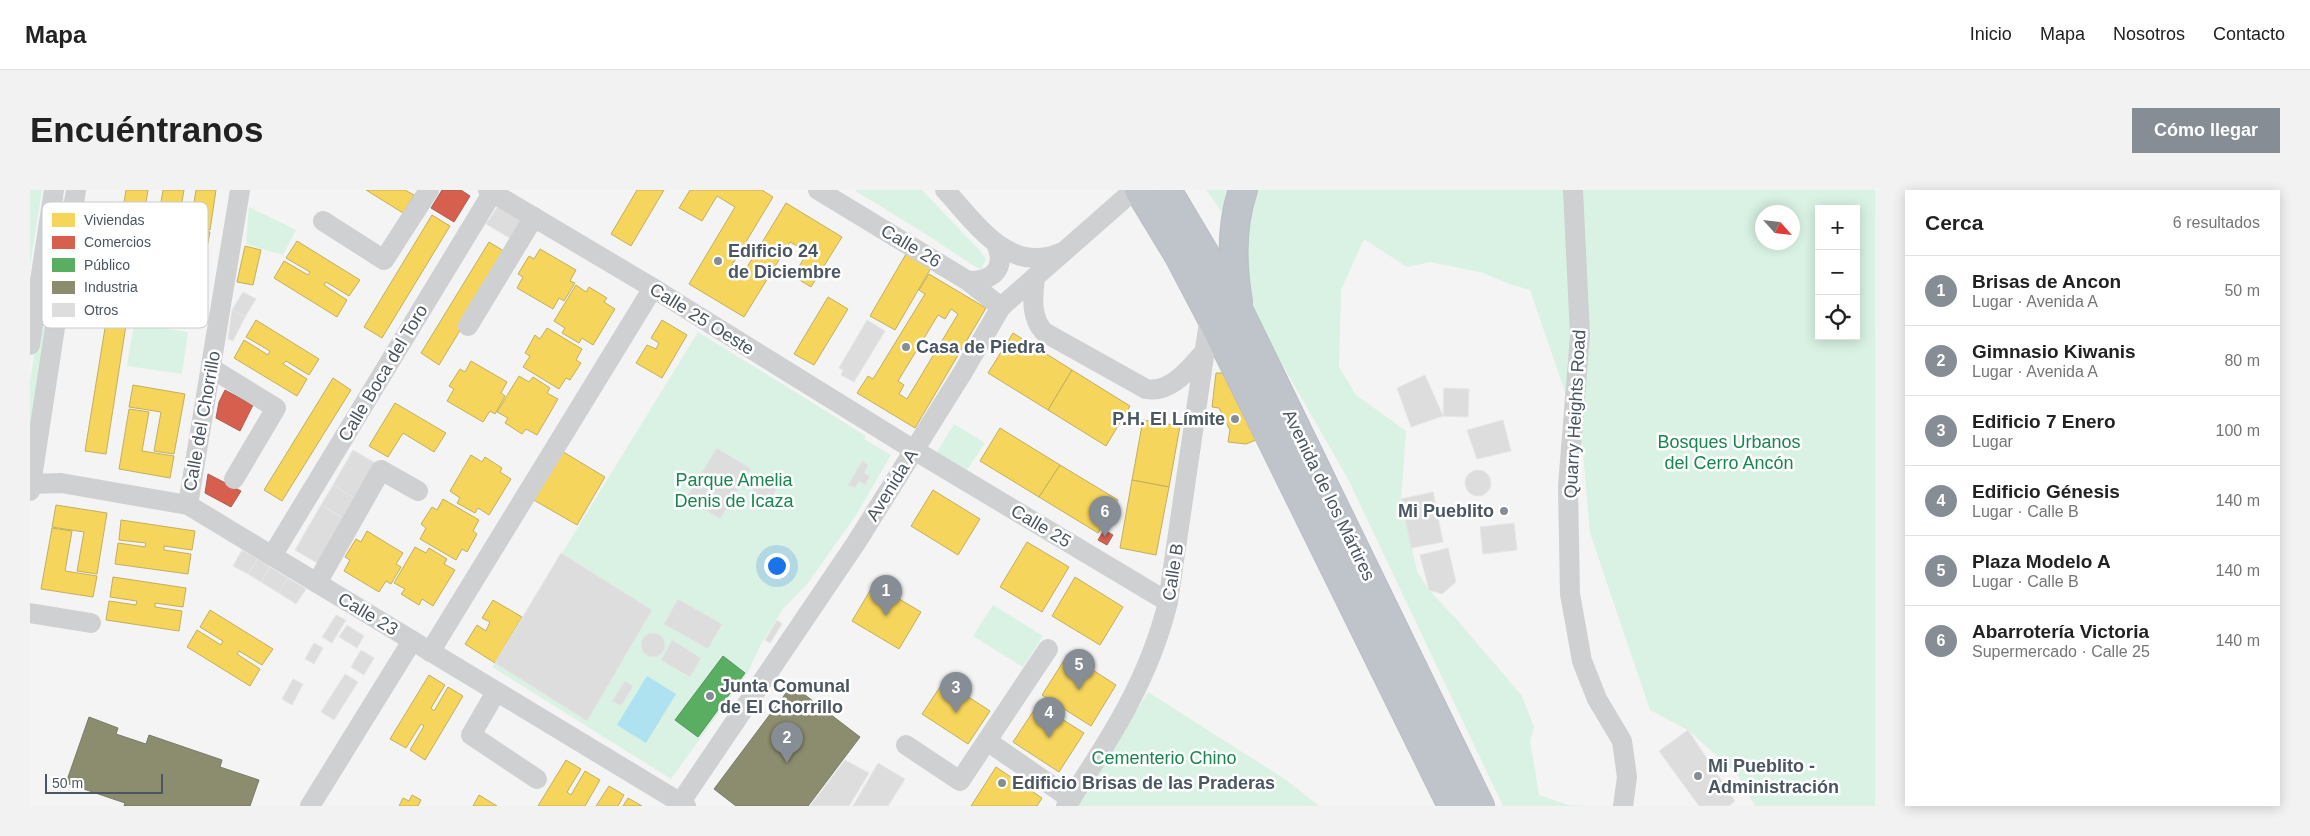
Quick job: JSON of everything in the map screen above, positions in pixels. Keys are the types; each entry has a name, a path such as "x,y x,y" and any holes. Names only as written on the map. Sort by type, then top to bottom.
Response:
{"highway":[{"path":"1240,313 1234,270 1234,250 1238,210 1243,190"},
{"name":"Avenida de los Mártires","path":"1147,192 1240,313 1480,806"},
{"name":"Avenida de los Mártires","path":"1147,192 1210,315 1452,806"}],"street":[{"name":"Calle del Chorrillo","path":"188,505 240,190"},
{"path":"323,221 384,260 429,190"},
{"name":"Calle 26","path":"818,190 968,281 1000,307"},
{"path":"945,190 997,246 1011,254 1027,258 1043,258 1067,250"},
{"name":"Quarry Heights Road","path":"1573,190 1580,335 1568,486 1570,594 1582,661 1597,700 1622,741 1627,777 1623,806"},
{"name":"Calle 25 Oeste","path":"492,191 653,288 914,450"},
{"name":"Calle Boca del Toro","path":"272,556 492,191"},
{"name":"Avenida A","path":"682,805 856,543 1000,307 1067,250 1147,192"},
{"path":"53,196 64,194 75,196"},
{"path":"468,326 534,217"},
{"path":"968,281 989,278 996,272 1000,264 1000,254 997,246"},
{"path":"30,345 42,267"},
{"path":"1035,276 1032,302 1038,326 1044,332 1146,389 1155,391 1175,382 1206,350"},
{"path":"430,652 653,288"},
{"name":"Calle B","path":"1068,802 1134,697 1160,634 1168,602 1210,315"},
{"path":"30,486 55,328"},
{"path":"211,368 276,408 234,479"},
{"name":"Calle 25","path":"914,450 1168,602"},
{"path":"317,583 381,470 418,491"},
{"name":"Calle 23","path":"30,486 61,483 188,505 682,805"},
{"path":"30,613 91,623"},
{"path":"310,806 412,641"},
{"path":"906,745 960,782 1048,649"},
{"path":"496,692 471,735 537,779"},
{"path":"987,741 1068,802"}],"green space":[{"path":"30,190 42,190 30,266"},
{"path":"854,190 922,190 981,252 986,259 981,269 974,266"},
{"path":"1206,190 1231,190 1229,222"},
{"name":"Bosques Urbanos del Cerro Ancón","path":"1255,190 1875,190 1875,806 1755,806 1738,775 1688,730 1650,710 1590,533 1582,441 1530,290 1509,284 1484,273 1430,262 1407,267 1364,239 1341,290 1339,367 1356,395 1406,431 1401,499 1417,571 1429,590 1522,696 1534,727 1530,741 1539,795 1568,805 1587,806 1503,806 1348,479 1250,308 1245,250"},
{"path":"62,197 67,198 66,202 58,202"},
{"path":"249,207 296,230 283,255 246,244"},
{"path":"42,305 42,328 48,328 30,454 30,382"},
{"path":"133,328 161,328 188,332 182,374 127,366"},
{"name":"Parque Amelia Denis de Icaza","path":"698,332 866,436 864,439 891,455 856,515 808,583 783,609 761,644 747,674 671,779 492,667"},
{"path":"954,424 985,443 963,476 934,457"},
{"path":"993,605 1043,636 1023,667 973,636"},
{"name":"Cementerio Chino","path":"1148,692 1286,780 1319,806 1077,806"}],"water":[{"path":"647,676 676,694 646,743 617,725"}],"building: Viviendas":[{"path":"126,190 148,190 146,202 124,202"},
{"path":"163,190 184,190 182,202 161,202"},
{"path":"196,190 216,190 210,230 208,230 208,202 194,202"},
{"path":"366,190 405,190 414,195 403,213"},
{"path":"637,190 664,190 631,246 611,234"},
{"name":"Edificio 24 de Diciembre","path":"690,190 762,190 773,197 729,270 741,277 786,203 842,237 811,287 793,276 808,252 790,242 744,317 689,284 735,207 717,196 702,221 679,208"},
{"path":"432,215 450,226 382,338 364,327"},
{"path":"297,241 360,280 349,296 326,282 324,285 347,300 337,317 274,278 284,261 308,275 310,272 286,258"},
{"path":"489,242 507,253 439,365 421,353"},
{"path":"245,246 261,250 253,285 237,282"},
{"path":"540,249 576,270 570,281 575,283 564,301 559,298 553,309 517,288 523,277 518,274 529,256 534,259"},
{"path":"906,254 931,268 895,330 870,316"},
{"name":"Casa de Piedra","path":"929,274 986,308 915,428 857,393 868,376 873,379 925,294 919,290","holes":["951,309 958,314 907,399 899,394 904,385 898,381 938,315 945,319"]},
{"path":"576,285 586,292 589,287 607,298 604,302 615,309 593,345 582,338 579,343 562,333 565,328 554,321"},
{"path":"828,297 848,309 814,365 794,354"},
{"path":"256,320 319,359 309,375 286,361 283,364 307,379 297,396 234,358 244,340 268,355 270,351 246,337"},
{"path":"662,320 687,335 662,378 636,363 647,345 656,349 659,343 651,338"},
{"path":"105,328 126,328 106,454 85,451"},
{"path":"547,328 582,349 576,360 581,363 570,380 566,378 559,389 523,367 530,356 525,353 535,335 540,339"},
{"path":"1013,333 1072,370 1048,410 988,373"},
{"path":"471,361 507,382 501,393 505,396 495,414 490,411 483,422 447,401 454,389 449,386 460,369 465,372"},
{"path":"1072,370 1130,406 1106,446 1048,410"},
{"name":"P.H. El Límite","path":"1216,373 1224,373 1256,440 1246,444 1228,442 1230,430 1219,408 1212,407"},
{"path":"519,376 529,382 533,377 550,388 547,393 558,399 537,435 526,429 522,434 505,423 508,418 497,412"},
{"path":"333,378 351,390 282,501 264,490"},
{"path":"133,385 185,394 174,454 154,451 161,412 129,407"},
{"path":"395,403 446,433 434,452 403,433 388,457 369,446"},
{"path":"129,409 149,412 142,451 174,456 170,478 119,469"},
{"path":"1143,420 1180,426 1169,487 1132,480"},
{"path":"1000,428 1060,465 1039,497 980,461"},
{"path":"560,450 605,477 577,525 532,499"},
{"path":"471,455 482,462 485,457 502,468 500,472 511,479 489,515 478,508 475,513 457,503 460,498 450,491"},
{"path":"1060,465 1118,500 1098,533 1039,497"},
{"path":"1132,480 1169,487 1156,555 1120,548"},
{"path":"933,490 980,519 958,555 911,526"},
{"path":"443,499 479,520 473,531 477,534 467,552 462,549 456,560 420,539 426,528 421,524 432,507 437,510"},
{"path":"56,505 107,513 97,574 77,571 84,532 52,527"},
{"path":"121,520 195,531 192,550 164,546 164,550 191,554 188,574 115,564 118,543 145,547 146,543 119,540"},
{"path":"52,528 72,531 65,571 97,576 93,597 41,589"},
{"path":"367,531 403,553 396,564 401,567 391,584 386,581 379,592 344,571 350,560 345,557 356,539 361,542"},
{"path":"1027,542 1069,567 1042,612 1000,587"},
{"path":"415,547 426,553 429,548 447,559 444,564 455,570 433,606 422,599 419,605 401,594 405,589 394,583"},
{"path":"113,577 186,588 183,607 155,603 155,607 182,611 179,631 106,620 109,601 136,605 137,601 110,597"},
{"path":"1075,577 1123,607 1100,645 1052,616"},
{"path":"874,584 921,612 899,649 852,621"},
{"path":"493,600 522,617 495,663 465,644 477,625 486,631 490,622 482,618"},
{"path":"210,610 273,649 262,665 239,651 237,654 260,669 250,686 187,647 197,630 221,645 223,641 200,627"},
{"path":"1068,654 1116,685 1091,726 1042,695"},
{"path":"429,675 445,685 431,708 434,711 448,687 463,696 425,760 410,750 424,726 421,724 406,748 390,739"},
{"path":"944,681 990,711 968,744 922,714"},
{"path":"1038,704 1084,733 1059,772 1013,742"},
{"path":"566,760 581,769 567,792 571,795 585,771 600,780 585,806 538,806"},
{"name":"Edificio Brisas de las Praderas","path":"996,767 1042,798 1037,806 971,806"},
{"path":"609,786 624,795 618,806 596,806"},
{"path":"412,795 421,800 418,806 399,806 403,798 409,801"},
{"path":"479,795 497,806 473,806"},
{"path":"628,798 642,806 623,806"}],"building: Comercios":[{"path":"442,190 461,190 470,196 454,222 431,208"},
{"path":"225,390 253,405 240,431 216,418 219,402"},
{"path":"208,474 241,491 231,507 205,493"},
{"path":"1104,530 1113,535 1107,545 1098,540"}],"building: Público":[{"name":"Junta Comunal de El Chorrillo","path":"723,656 745,673 698,737 675,720"}],"building: Industria":[{"path":"792,685 860,737 808,806 736,806 714,789"},
{"path":"89,717 118,728 116,734 146,744 149,735 222,760 220,767 259,780 250,806 124,806 125,803 66,783"}],"building: Otros":[{"path":"498,206 525,222 513,240 486,224"},
{"path":"243,292 256,299 245,317 232,310"},
{"path":"232,310 245,317 233,341 228,339"},
{"path":"867,320 885,331 854,382 841,375 843,370 839,368"},
{"path":"1425,375 1443,416 1411,427 1397,388"},
{"path":"1444,388 1469,389 1468,417 1443,416"},
{"path":"1503,420 1511,451 1477,459 1467,430"},
{"path":"717,448 751,469 720,519 686,498"},
{"path":"353,450 377,464 356,499 333,485"},
{"path":"862,461 868,465 864,473 870,476 865,485 859,481 855,488 848,485"},
{"path":"1478,470 1487,474 1491,483 1487,492 1478,496 1469,492 1465,483 1469,474"},
{"path":"771,476 777,488 771,498 759,499 753,491 755,481 762,477"},
{"path":"333,485 356,499 345,519 321,505"},
{"path":"1433,492 1443,542 1411,548 1401,499"},
{"path":"321,505 345,519 319,564 295,550"},
{"path":"1514,523 1517,550 1483,554 1480,527"},
{"path":"1448,548 1456,582 1442,594 1429,590 1420,555"},
{"path":"242,550 258,559 248,574 233,566"},
{"path":"561,553 652,610 587,721 495,663"},
{"path":"258,559 270,567 261,582 248,574"},
{"path":"270,567 288,578 279,593 261,582"},
{"path":"288,578 306,589 296,604 279,593"},
{"path":"678,599 722,624 708,649 664,624"},
{"path":"336,615 346,620 332,643 322,637"},
{"path":"777,620 782,624 770,643 765,640"},
{"path":"347,625 364,636 357,648 339,637"},
{"path":"653,633 658,634 664,640 664,650 658,656 653,657 648,656 642,650 641,645 642,640 648,634"},
{"path":"672,640 701,658 690,677 661,660"},
{"path":"314,643 323,648 314,664 305,659"},
{"path":"361,650 374,658 364,675 351,667"},
{"path":"345,674 358,682 334,720 321,712"},
{"path":"293,679 303,684 292,705 282,699"},
{"path":"625,681 633,686 621,706 612,701"},
{"name":"Mi Pueblito - Administración","path":"1688,730 1735,801 1729,806 1699,806 1659,751"},
{"path":"845,760 869,773 849,806 810,806"},
{"path":"878,763 905,779 888,806 853,806"}],"place":[{"name":"Edificio 24 de Diciembre","path":"718,261"},
{"name":"Casa de Piedra","path":"906,347"},
{"name":"P.H. El Límite","path":"1235,419"},
{"name":"Mi Pueblito","path":"1504,511"},
{"name":"Abarrotería Victoria","path":"1105,537"},
{"name":"Brisas de Ancon","path":"886,616"},
{"name":"Plaza Modelo A","path":"1079,690"},
{"name":"Junta Comunal de El Chorrillo","path":"710,696"},
{"name":"Edificio 7 Enero","path":"956,713"},
{"name":"Edificio Génesis","path":"1049,738"},
{"name":"Gimnasio Kiwanis","path":"787,763"},
{"name":"Mi Pueblito - Administración","path":"1698,776"},
{"name":"Edificio Brisas de las Praderas","path":"1002,783"}]}
